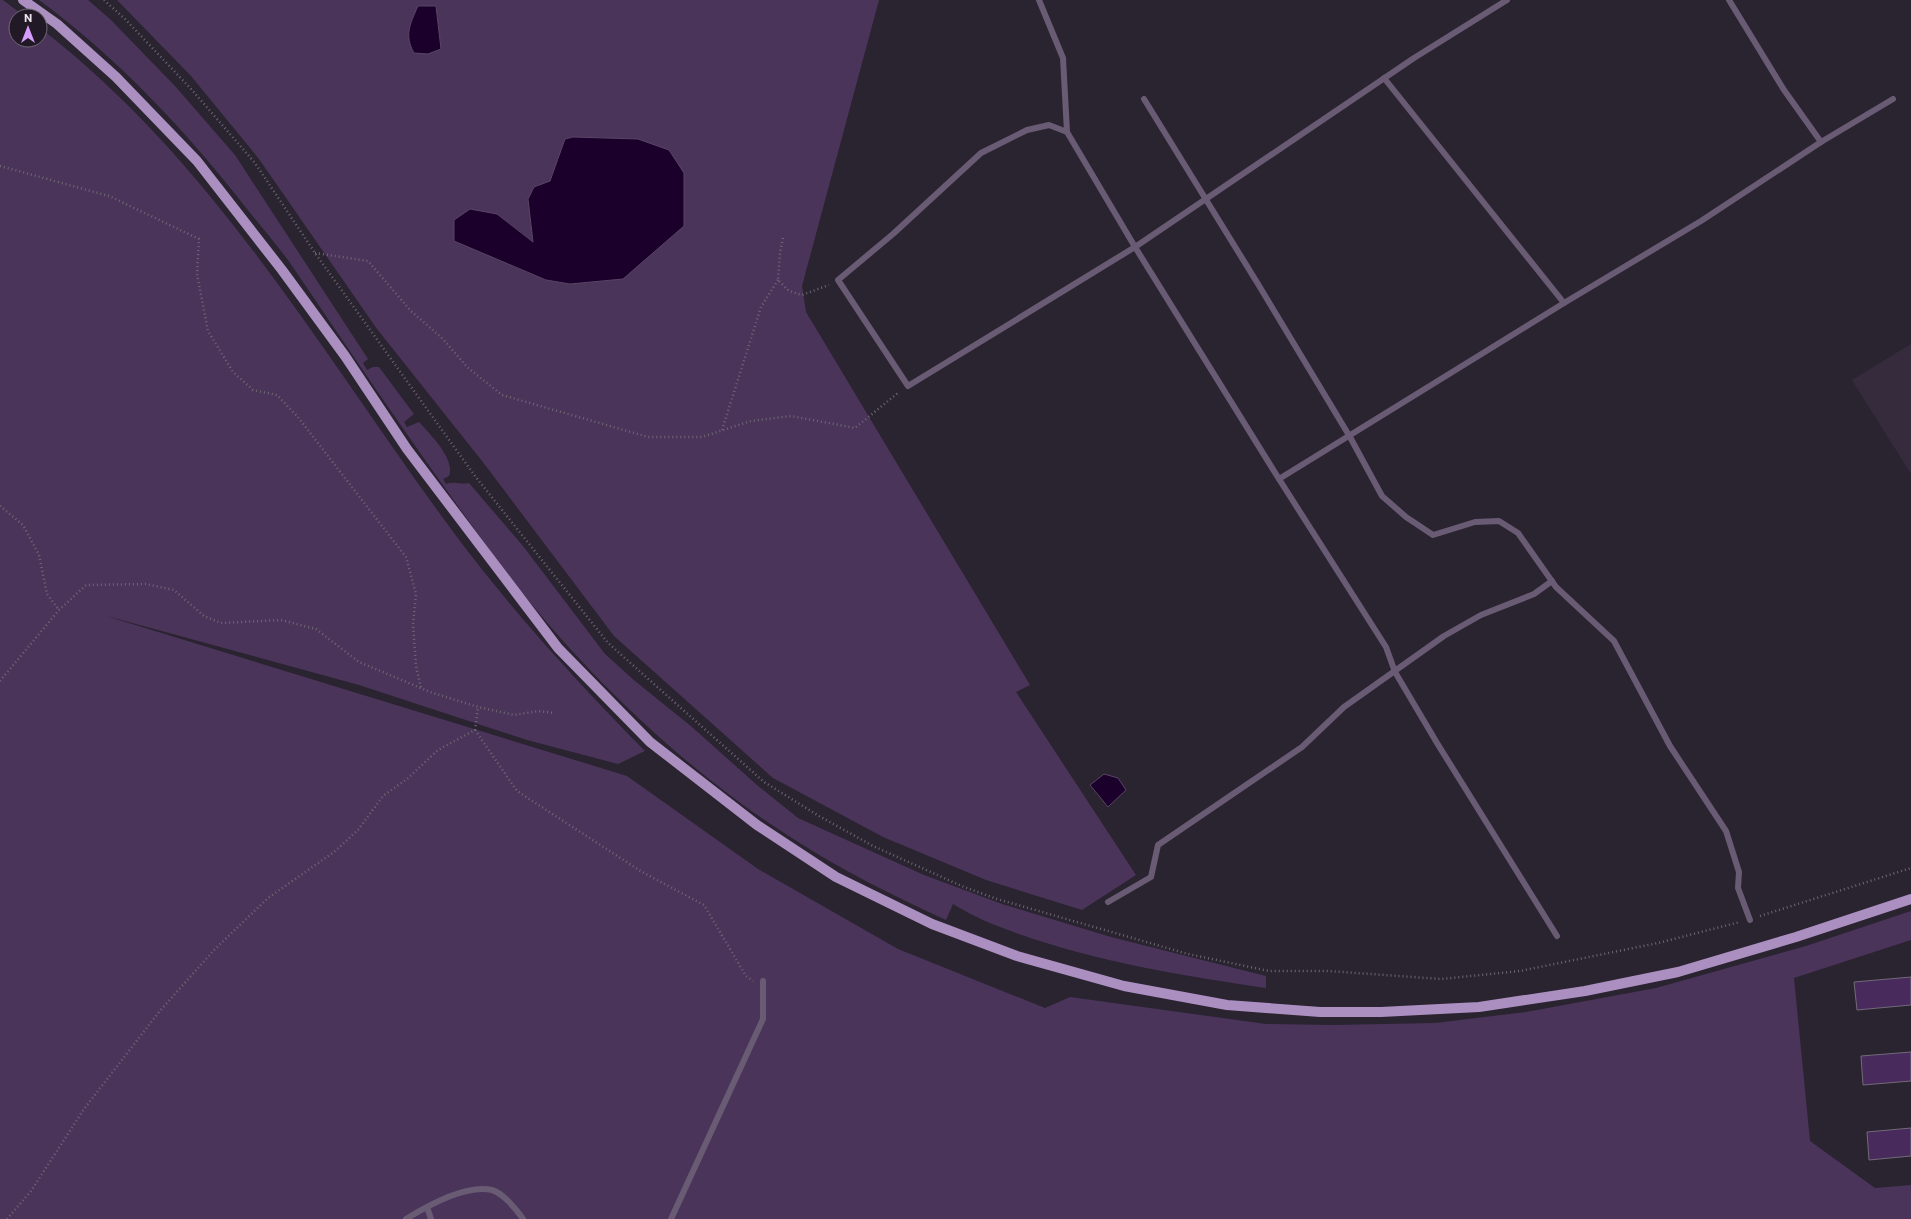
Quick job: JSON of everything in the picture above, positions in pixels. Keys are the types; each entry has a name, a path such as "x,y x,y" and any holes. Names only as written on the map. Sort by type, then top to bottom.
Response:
{"main road":[{"path":"23,0 57,24 116,77 197,161 282,270 345,356 407,449 505,580 558,648 606,698 650,742 757,825 836,877 932,924 1017,956 1124,986 1227,1005 1320,1012 1381,1012 1479,1007 1585,991 1678,972 1796,937 1911,899"}],"lane":[{"path":"1038,0 1063,58 1067,132 1135,247 1279,479 1386,647 1395,672 1437,743 1557,936"},
{"path":"1067,132 1049,125 1027,130 981,152 893,234 838,280 908,386 1135,247 1384,78 1507,0"},
{"path":"1729,0 1784,90 1821,142"},
{"path":"1384,78 1564,303"},
{"path":"1144,99 1350,437 1382,496 1406,517 1433,535 1475,522 1499,521 1518,533 1556,587 1614,641 1670,746 1726,831 1739,872 1738,888 1750,920"},
{"path":"1279,479 1350,437 1564,303 1701,221 1821,142 1893,100"},
{"path":"1108,902 1151,877 1158,845 1302,747 1344,708 1444,636 1481,615 1534,594 1552,581"},
{"path":"671,1219 763,1019 763,985"},
{"path":"406,1219 427,1206 470,1190 493,1190 513,1206 523,1219"},
{"path":"427,1206 431,1219"}],"path":[{"path":"104,0 125,19 192,90 255,163 315,253 475,476 608,643 764,782 819,816 873,846 964,887 997,899 1188,954 1269,971 1328,971 1441,979 1520,971 1572,962 1658,943 1750,920 1911,868"},
{"path":"0,166 109,196 199,239 197,274 208,331 234,372 253,390 277,395 297,416 406,557 416,594 413,624 416,666 421,688"},
{"path":"722,430 761,307 778,280 780,253 783,238"},
{"path":"315,253 368,261 411,311 443,339 467,366 502,395 648,436 702,437 751,421 791,416 855,428 908,386"},
{"path":"778,280 789,291 802,295 838,280"},
{"path":"0,506 23,525 39,555 47,594 59,610"},
{"path":"0,681 59,610 86,585 146,584 174,590 204,616 222,623 281,620 316,629 359,662 421,688 478,707 514,715 539,711 554,713"},
{"path":"478,707 475,730 517,791 642,872 704,905 746,976 763,985"},
{"path":"7,1219 31,1191 84,1109 159,1012 214,950 268,898 334,852 358,830 383,796 407,779 438,750 475,730"}],"shaded area":[{"path":"0,0 3,0 14,8 8,8 8,48 48,48 48,35 103,82 161,140 215,202 314,334 457,537 501,593 547,647 595,700 645,751 618,764 527,740 359,685 103,615 627,776 758,869 898,949 1045,1008 1070,997 1266,1024 1333,1025 1435,1023 1526,1012 1656,988 1806,946 1911,911 1911,940 1794,978 1810,1141 1875,1188 1911,1185 1911,1219 0,1219"},
{"path":"39,0 88,0 110,19 175,86 235,155 368,359 363,363 367,370 373,367 379,367 414,414 404,422 407,427 419,422 441,448 449,462 449,476 443,479 446,484 469,483 523,546 605,654 635,681 692,727 757,785 798,818 924,875 1002,904 1111,937 1266,976 1266,988 1195,977 1088,955 1019,934 985,921 953,904 946,920 850,873 795,840 755,814 677,753 603,684 537,610 507,573 433,472 288,260 224,180 176,124 124,71 68,22"},
{"path":"117,0 879,0 802,286 806,312 1030,685 1016,692 1136,875 1082,910 986,880 883,837 773,778 614,636 482,461 377,329 259,159 191,76","holes":["436,6 438,21 413,18 418,7","573,137 638,139 683,202 684,226 623,279 570,284 546,280 454,241 497,214 534,242 530,221 534,187 550,181 565,139"]},
{"path":"418,6 436,6 441,49 428,54 414,53 409,41 409,30"},
{"path":"573,137 638,139 669,150 684,173 684,226 623,279 570,284 546,280 454,241 454,220 470,209 497,214 533,242 528,199 534,187 550,181 565,139"},
{"path":"1911,344 1911,474 1852,380"},
{"path":"1104,774 1118,778 1126,790 1108,807 1090,785"}],"building":[{"path":"1911,977 1911,1005 1857,1010 1854,982"},
{"path":"1911,1052 1911,1081 1863,1085 1861,1056"},
{"path":"1911,1128 1911,1156 1869,1160 1867,1132"}]}
